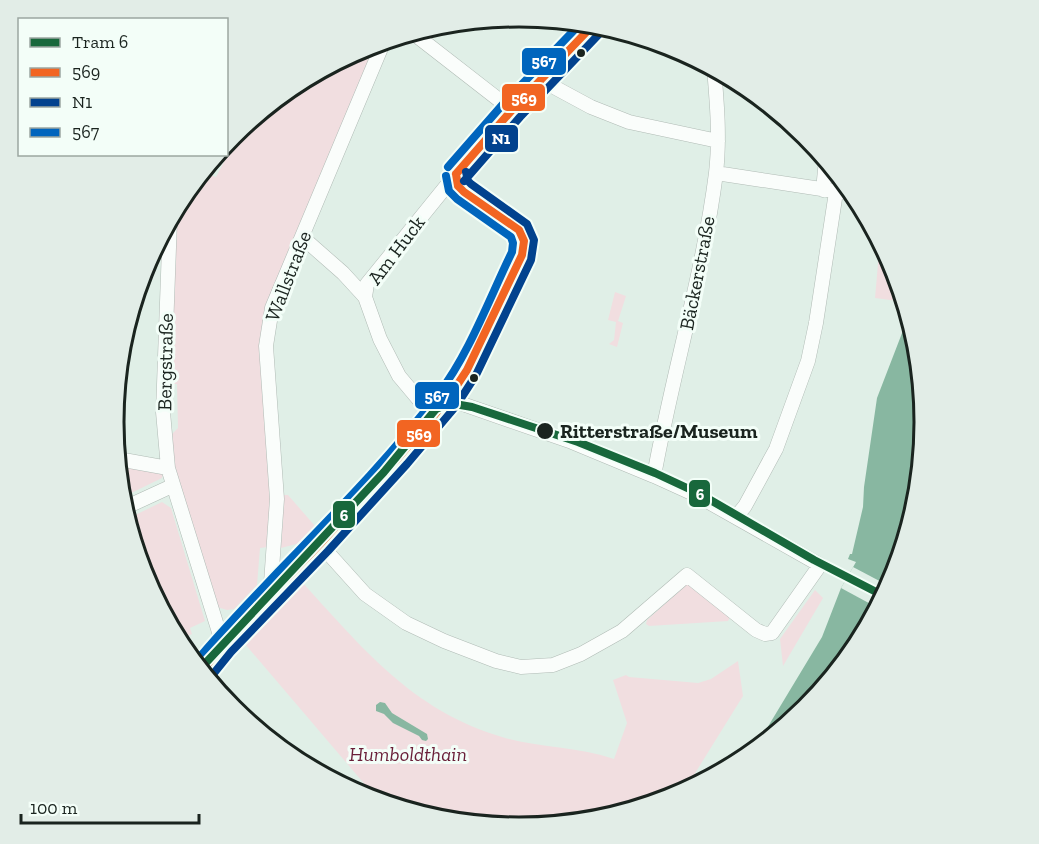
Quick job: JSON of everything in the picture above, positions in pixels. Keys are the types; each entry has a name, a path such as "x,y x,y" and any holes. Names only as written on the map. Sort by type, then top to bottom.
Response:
{"street":[{"path":"208,664 399,457 448,399 467,370 522,255 524,241 519,230 464,192 458,186 456,174 512,110 586,33"},
{"path":"425,38 512,110"},
{"name":"Wallstraße","path":"270,597 277,499 266,346 272,308 379,53"},
{"name":"Bäckerstraße","path":"654,476 693,299 716,172 718,141 715,79"},
{"path":"541,80 591,107 628,122 718,141"},
{"path":"716,172 840,192"},
{"name":"Am Huck","path":"365,297 367,284 456,174"},
{"path":"735,517 745,506 776,450 808,361 816,323 829,191 828,176"},
{"path":"302,237 343,273 365,297 380,339 399,376 425,407"},
{"name":"Bergstraße","path":"169,239 164,412 168,468 223,645"},
{"path":"320,544 365,594 406,623 444,641 496,661 521,667 553,665 581,654 622,631 687,575 756,630 765,634 772,633 820,565 698,496 654,476 572,442 448,399"},
{"path":"126,461 168,468"},
{"path":"133,504 172,486"}],"green space":[{"path":"375,54 267,306 271,494 268,547 260,548 257,585 234,609 227,610 217,607 174,466 172,434 178,428 177,384 170,384 176,225 206,182 212,176 216,177 225,159 240,143 279,109 322,80"},
{"path":"879,258 896,301 875,298"},
{"path":"615,292 626,296 618,321 623,323 617,347 609,344 614,340 616,322 608,320"},
{"path":"127,465 160,472 163,474 162,478 131,493"},
{"path":"282,495 288,495 315,526 300,543 281,548 283,511"},
{"path":"162,502 171,508 205,621 190,628 192,634 188,636 165,597 145,549 136,515"},
{"name":"Humboldthain","path":"300,580 390,674 441,710 470,725 502,737 614,759 627,723 613,680 626,675 698,683 711,679 738,661 743,696 693,776 671,787 622,804 571,814 520,817 468,814 417,804 366,786 245,644"},
{"path":"687,584 729,614 728,621 649,626 646,624 647,620"},
{"path":"815,590 823,598 783,666 780,639"}],"shaded area":[{"path":"903,330 914,396 914,448 907,499 894,549 874,597 848,641 799,701 766,731 822,637 841,588 856,562 848,559 852,554 863,507 877,398"},
{"path":"380,702 385,703 392,713 427,734 428,739 422,740 376,711 376,705"}],"pier":[{"path":"853,567 880,581 870,604 841,588"}],"tram line":[{"name":"6","path":"206,662 384,472 436,409 449,403 472,407 578,442 655,473 700,494 814,560 876,592"}],"transit line":[{"name":"567","path":"448,167 504,103 574,31"},
{"name":"569","path":"456,174 512,110 586,33"},
{"name":"N1","path":"464,181 520,117 598,35"},
{"name":"N1","path":"215,672 407,464 456,406 476,375 531,260 534,240 527,224 471,184 466,172"},
{"name":"569","path":"208,664 399,457 448,399 467,370 522,255 524,241 519,230 464,192 458,186 456,174"},
{"name":"567","path":"201,656 401,440 439,393 460,361 512,252 513,243 511,237 457,199 449,191 446,176"}],"place":[{"name":"Ritterstraße/Museum","path":"545,431"}]}
